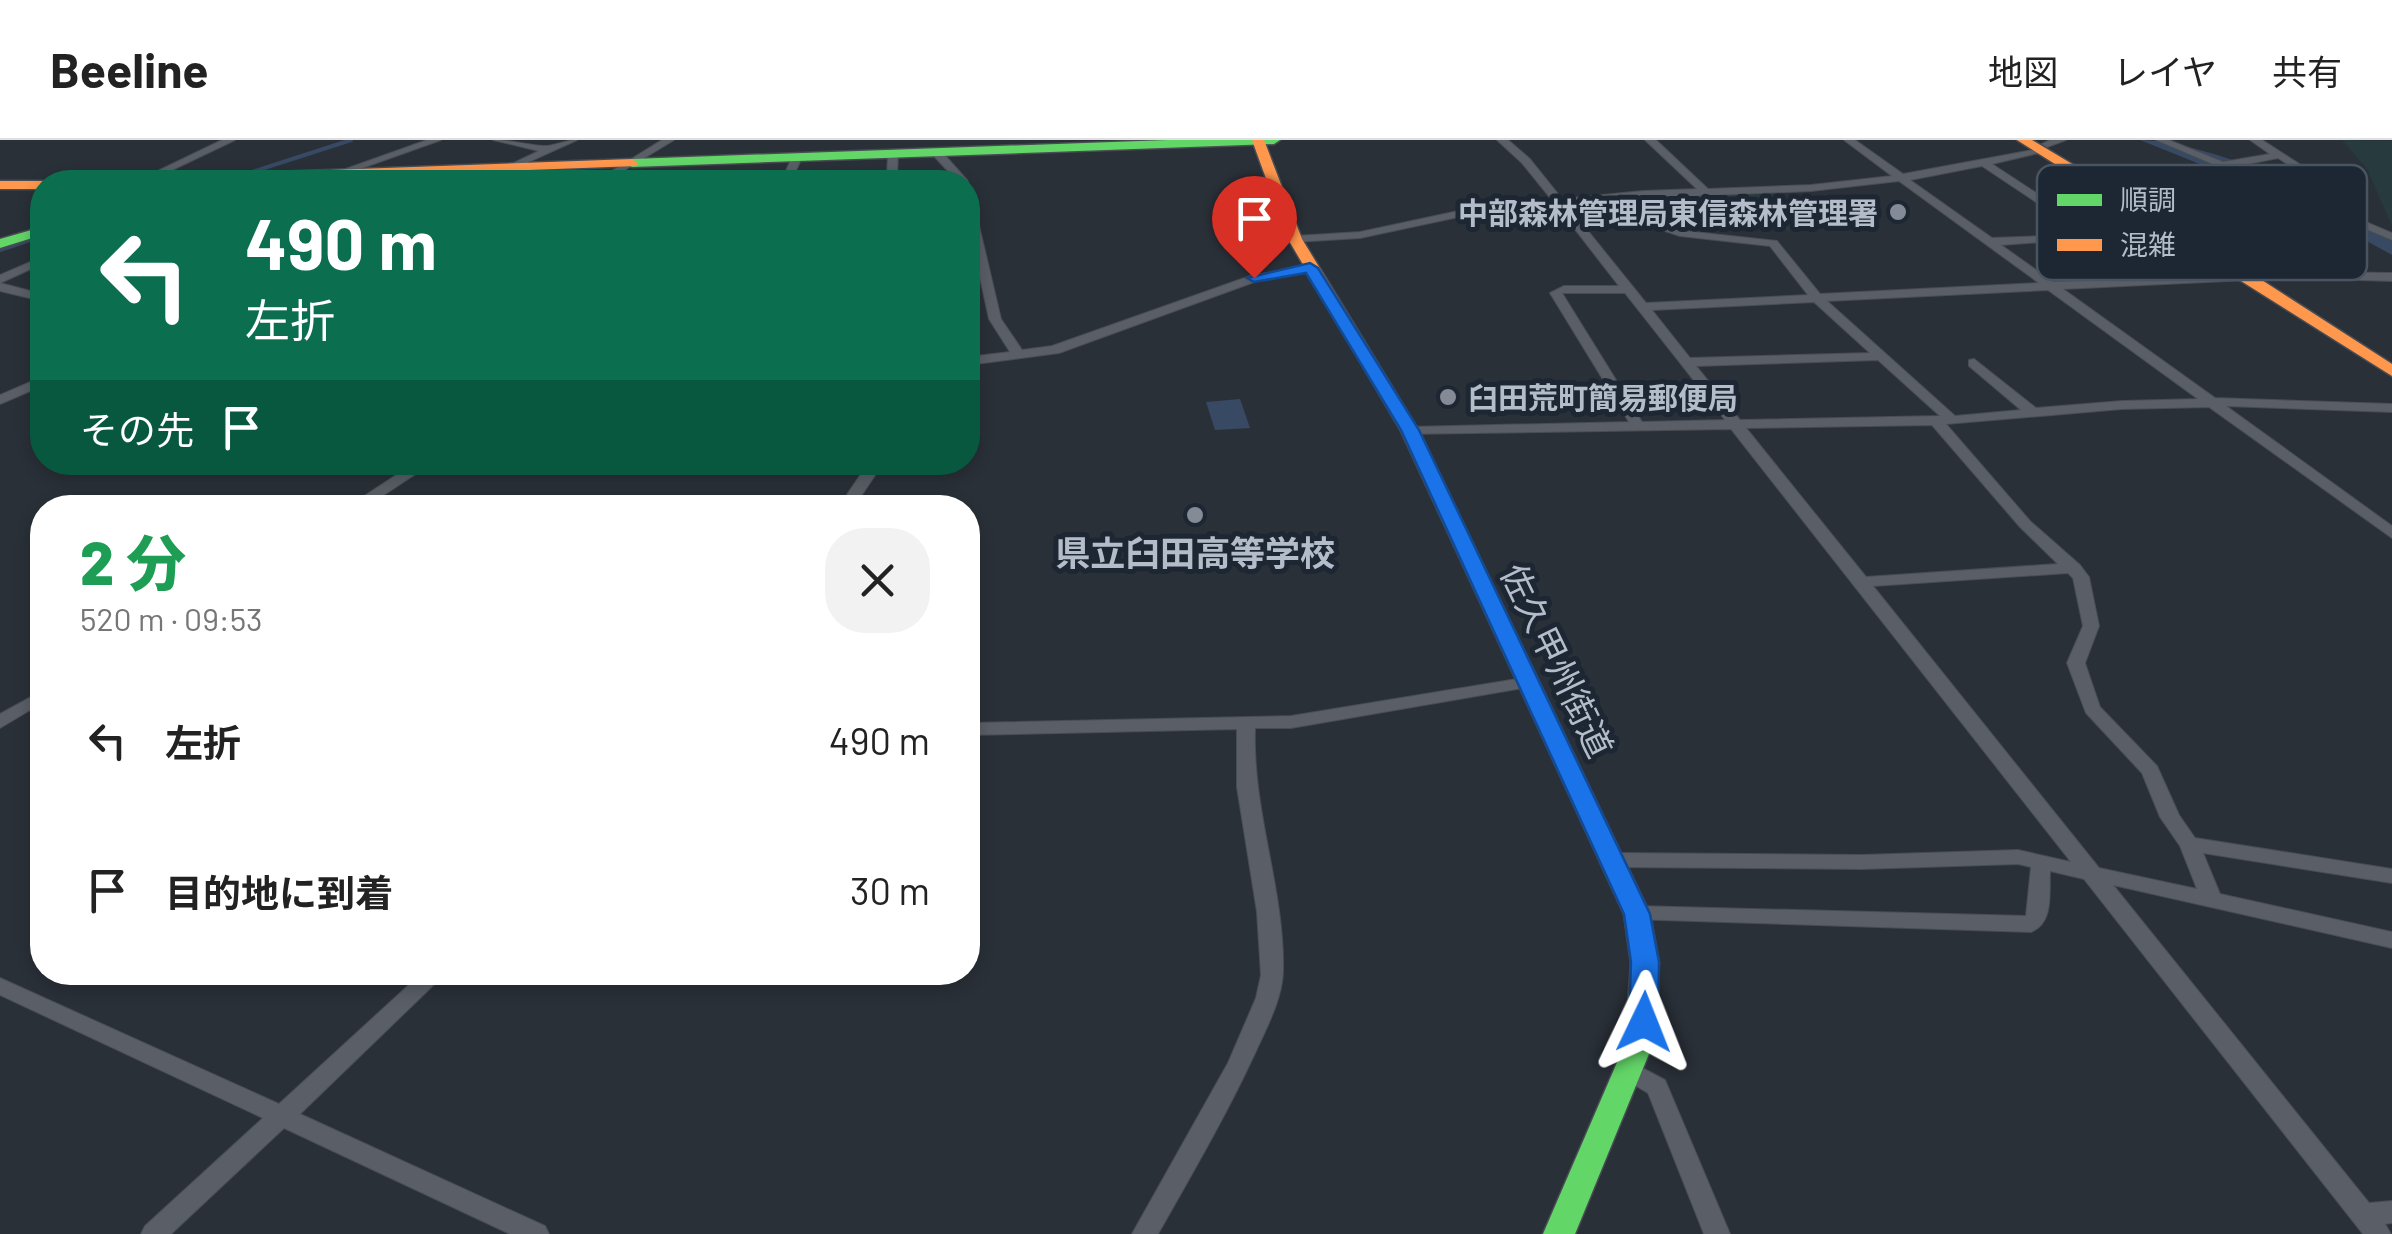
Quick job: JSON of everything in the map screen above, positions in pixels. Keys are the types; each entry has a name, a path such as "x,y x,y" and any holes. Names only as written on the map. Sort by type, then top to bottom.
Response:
{"main road":[{"name":"佐久甲州街道","path":"1258,140 1295,240 1410,430 1615,860 1637,914 1645,962 1644,1008 1631,1071 1559,1234"},
{"path":"453,170 937,153 1056,144 1274,140"},
{"path":"2042,143 2077,165"},
{"path":"0,185 30,184"},
{"path":"0,244 30,235"},
{"path":"2260,280 2392,371"},
{"path":"2261,280 2392,357"}],"street":[{"path":"166,170 230,140"},
{"path":"351,170 436,140"},
{"path":"498,140 550,150"},
{"path":"505,170 572,140"},
{"path":"616,170 669,140"},
{"path":"1502,140 1561,204 2370,1225 2392,1212"},
{"path":"1650,140 1704,190"},
{"path":"1849,140 2037,277"},
{"path":"2161,140 2225,165 2280,155"},
{"path":"2255,140 2294,165"},
{"path":"1295,240 1360,235 1463,213 1704,190 1800,188 1902,178 1986,164 2042,143"},
{"path":"937,153 953,170"},
{"path":"893,170 894,154"},
{"path":"792,170 797,158"},
{"path":"1986,164 2037,198"},
{"path":"1614,198 1654,224 1684,234 1773,243 1817,298 1882,356 1944,420 2025,524 2074,568 2090,612 2091,626 2076,663 2092,709 2150,770 2170,818 2189,844 2212,901"},
{"path":"2367,226 2392,237"},
{"path":"1989,242 2037,239"},
{"path":"980,253 995,319 1019,356"},
{"path":"0,279 30,265"},
{"path":"980,361 1080,343 1254,278 1310,268"},
{"path":"2367,277 2392,277"},
{"path":"2041,280 2392,533"},
{"path":"1641,307 2162,280"},
{"path":"0,287 30,295"},
{"path":"1628,289 1560,291 1639,428"},
{"path":"1685,362 1882,356"},
{"path":"1974,364 2032,412"},
{"path":"0,400 30,386"},
{"path":"1410,430 1738,427 1944,420 2211,403 2392,408"},
{"path":"373,495 406,475"},
{"path":"1861,582 2074,568"},
{"path":"980,729 1318,719 1529,682"},
{"path":"0,722 30,703"},
{"path":"1145,1234 1268,1003 1271,943 1250,816 1246,724"},
{"path":"2189,844 2392,876"},
{"path":"1615,860 2041,860 2392,940"},
{"path":"1637,914 2032,924 2037,918 2041,860"},
{"path":"154,1234 423,985"},
{"path":"0,986 536,1234"},
{"path":"1631,1071 1657,1087 1717,1234"}],"green space":[{"path":"2342,140 2392,141 2392,226 2367,165"},
{"path":"1770,191 1804,231 1718,227 1682,194"}],"water":[{"path":"1240,399 1250,428 1215,430 1206,402"}],"waterway":[{"path":"258,170 351,140"},
{"path":"2150,140 2218,165"},
{"path":"2367,230 2392,248"},
{"path":"0,250 30,240"}],"traffic: fast":[{"path":"632,163 1274,140"},
{"path":"0,244 30,235"},
{"path":"1530,686 1637,914 1645,963 1639,1044 1559,1234"}],"traffic: slow":[{"path":"1258,140 1295,239 1410,431 1530,686"},
{"path":"2023,140 2065,165"},
{"path":"439,170 632,163"},
{"path":"0,185 30,185"},
{"path":"2252,280 2392,371"}],"place":[{"name":"中部森林管理局東信森林管理署","path":"1898,212"},
{"name":"臼田荒町簡易郵便局","path":"1448,397"},
{"name":"県立臼田高等学校","path":"1195,515"}],"route":[{"path":"1254,278 1310,268 1410,430 1615,860 1637,914 1645,962 1644,1022"}]}
